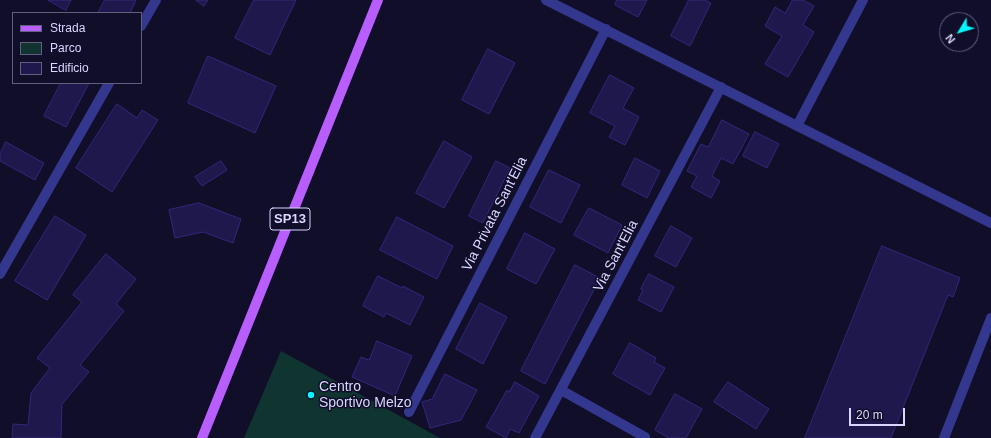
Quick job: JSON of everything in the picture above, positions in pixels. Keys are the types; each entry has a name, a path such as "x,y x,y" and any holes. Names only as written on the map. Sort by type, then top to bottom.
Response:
{"main road":[{"name":"SP13","path":"202,438 378,0"}],"street":[{"path":"142,24 156,0"},
{"path":"546,0 991,223"},
{"path":"797,126 863,0"},
{"name":"Via Privata Sant'Elia","path":"409,412 606,29"},
{"path":"0,274 107,84"},
{"name":"Via Sant'Elia","path":"535,438 721,87"},
{"path":"944,438 991,318"},
{"path":"561,390 646,437"}],"green space":[{"name":"Centro Sportivo Melzo","path":"281,351 440,438 244,438"}],"building":[{"path":"48,0 71,0 66,10"},
{"path":"105,0 136,0 130,12 99,12"},
{"path":"196,0 208,0 204,6"},
{"path":"254,0 296,0 270,55 235,38"},
{"path":"617,0 647,0 638,17 615,5"},
{"path":"689,0 705,0 711,3 690,46 671,36"},
{"path":"793,0 803,0 814,6 803,25 814,32 788,77 765,64 782,36 765,26 775,7 785,13"},
{"path":"488,49 515,63 489,114 462,100"},
{"path":"208,56 276,86 255,133 188,103"},
{"path":"610,75 634,88 623,108 639,117 625,145 609,137 615,126 590,113"},
{"path":"60,84 88,84 66,127 44,116"},
{"path":"117,104 137,118 142,110 158,120 112,192 76,168"},
{"path":"722,120 749,134 733,164 721,158 712,176 720,181 711,198 691,187 697,176 687,171 701,144 708,147"},
{"path":"755,132 779,144 767,168 743,156"},
{"path":"444,141 472,157 444,208 416,193"},
{"path":"6,142 44,163 35,180 0,161 0,154"},
{"path":"635,158 660,171 647,198 622,185"},
{"path":"221,161 227,170 202,186 195,177"},
{"path":"496,161 510,168 483,223 469,216"},
{"path":"549,170 580,185 561,223 530,207"},
{"path":"199,203 241,219 233,243 203,232 175,238 169,210"},
{"path":"589,208 622,225 608,253 574,235"},
{"path":"55,216 86,235 47,300 15,281"},
{"path":"397,217 453,246 437,279 380,250"},
{"path":"671,226 692,238 676,267 655,256"},
{"path":"525,233 555,249 536,284 507,269"},
{"path":"882,246 960,278 953,297 948,295 891,438 805,438"},
{"path":"106,254 136,279 116,304 124,311 80,365 89,372 62,404 61,438 12,438 13,424 28,425 31,393 50,368 37,358 82,302 73,295"},
{"path":"575,265 600,278 545,384 521,371"},
{"path":"649,274 674,287 661,312 638,300 643,290 641,289"},
{"path":"378,276 402,288 403,286 424,297 410,325 386,313 384,317 363,306"},
{"path":"480,303 507,317 483,364 456,349"},
{"path":"377,341 412,356 395,396 352,377 361,357 369,360"},
{"path":"630,343 656,358 654,362 665,368 650,395 613,374"},
{"path":"445,374 477,390 461,420 430,428 422,402 432,399"},
{"path":"515,382 539,396 519,433 510,429 506,438 486,427 507,390 509,392"},
{"path":"728,382 769,409 756,429 714,402"},
{"path":"675,394 702,409 686,438 669,438 655,430"}],"place":[{"name":"Centro Sportivo Melzo","path":"311,395"}]}
